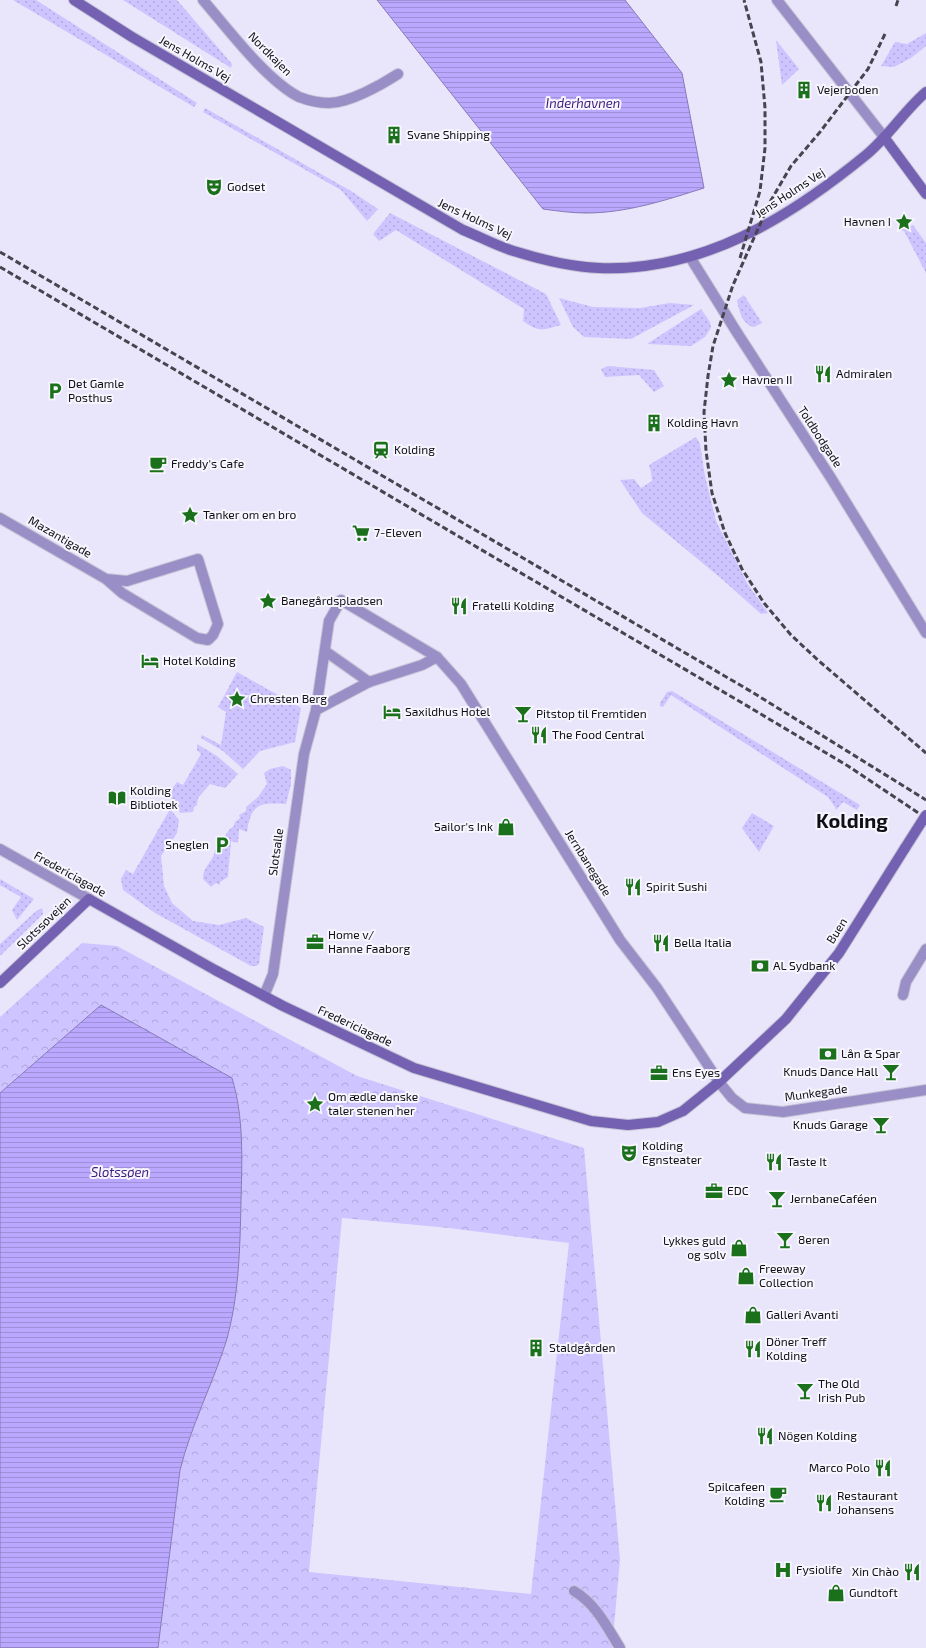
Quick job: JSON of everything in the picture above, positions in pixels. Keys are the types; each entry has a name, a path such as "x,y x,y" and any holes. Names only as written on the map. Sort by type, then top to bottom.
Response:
{"main road":[{"name":"Jens Holms Vej","path":"74,0 132,37 424,209 464,230 515,252 560,262 598,268 634,268 690,257 726,245 779,217 837,178 866,155 926,92"},
{"path":"884,137 926,194"},
{"name":"Buen","path":"719,1082 786,1020 839,953 926,816"},
{"name":"Fredericiagade","path":"89,899 264,996 324,1027 414,1068 591,1121 628,1125 658,1122 683,1111 719,1082"},
{"name":"Slotssøvejen","path":"0,983 89,899"}],"street":[{"name":"Nordkajen","path":"203,0 263,69 300,97 330,103 355,97 381,85 398,74"},
{"path":"777,0 884,137"},
{"name":"Toldbodgade","path":"690,257 831,478 926,634"},
{"name":"Mazantigade","path":"0,518 106,579"},
{"path":"198,559 218,624 213,635 208,640 196,638 122,593 106,579 127,581 198,559"},
{"path":"316,710 329,621 341,600 437,657"},
{"path":"325,651 369,682"},
{"path":"316,710 369,682 422,665 437,657"},
{"name":"Jernbanegade","path":"437,657 461,684 620,940 657,988 719,1082"},
{"name":"Slotsalle","path":"264,996 273,974 304,754 316,710"},
{"name":"Fredericiagade","path":"0,849 89,899"},
{"path":"903,995 906,982 926,949"},
{"name":"Munkegade","path":"719,1082 732,1098 745,1108 783,1112 926,1090"},
{"path":"574,1591 585,1598 599,1614 620,1648"}],"green space":[{"path":"13,0 36,0 197,103 194,107"},
{"path":"123,0 177,0 232,64 231,68"},
{"path":"926,33 926,46 911,58 894,67 881,66 895,42 907,44"},
{"path":"776,40 799,69 782,85"},
{"path":"205,108 351,191 378,209 367,221 341,190 203,112"},
{"path":"390,213 546,294 561,325 537,329 529,325 523,321 524,309 396,230 379,241 373,234"},
{"path":"913,225 926,243 926,273 904,231 901,230"},
{"path":"744,295 762,323 754,327 750,326 744,320 740,312 737,300"},
{"path":"559,298 593,307 640,308 670,303 694,305 631,339 584,337 573,327"},
{"path":"701,309 710,322 711,328 705,337 691,346 647,344"},
{"path":"608,366 654,370 664,386 654,392 639,375 605,377 601,369"},
{"path":"696,437 700,444 705,476 716,521 747,583 768,613 761,614 723,580 642,513 620,480 634,479 641,488 652,481 649,465"},
{"path":"237,672 301,708 295,742 260,751 243,769 223,751 201,738 202,735 221,745 226,712 218,707"},
{"path":"672,691 860,805 857,810 843,802 836,810 828,797 671,695 663,707 660,706 660,703 667,692"},
{"path":"197,744 217,756 238,774 225,788 210,784 198,798 197,805 194,807 193,812 180,813 174,800 167,796 177,782 183,785 201,754 197,750"},
{"path":"283,766 291,770 291,784 286,804 263,805 254,810 247,832 239,829 238,843 231,841 228,877 220,882 220,885 216,883 211,887 203,879 203,874 213,857 215,850 228,831 234,826 235,822 240,818 239,815 246,811 246,807 258,797 267,784 264,773 270,769"},
{"path":"170,809 179,820 177,833 161,856 164,886 172,903 193,921 219,925 246,918 264,927 259,964 256,966 251,966 155,913 123,890 121,879 126,870 133,874"},
{"path":"752,813 774,826 759,852 742,828"},
{"path":"0,879 34,899 17,920 12,910 21,897 0,885"},
{"path":"42,908 43,914 0,956 0,944 35,912"},
{"path":"82,943 117,946 357,1076 584,1148 620,1560 612,1648 158,1648 180,1470 187,1444 226,1342 233,1310 237,1281 240,1117 236,1091 232,1078 36,1062 0,1093 0,1017","holes":["342,1218 449,1228 569,1243 531,1594 309,1572"]}],"water":[{"name":"Inderhavnen","path":"377,0 625,0 682,73 704,188 646,205 616,211 581,213 543,209"},
{"name":"Slotssøen","path":"101,1005 232,1078 239,1108 242,1154 241,1219 234,1308 226,1342 190,1437 180,1470 158,1648 0,1648 0,1093"}],"railway":[{"path":"740,258 760,191 765,148 765,108 761,62 744,0"},
{"path":"896,6 898,0"},
{"path":"885,34 868,69 820,132 791,166 770,202 733,285 713,346 708,376 704,412 706,451 712,493 725,533 742,569 764,603 791,635 819,661 926,753"},
{"path":"0,252 752,692 926,800"},
{"path":"0,267 744,704 848,766 926,818"}],"place":[{"name":"Vejerboden","path":"804,90"},
{"name":"Svane Shipping","path":"394,135"},
{"name":"Godset","path":"214,187"},
{"name":"Havnen I","path":"904,222"},
{"name":"Admiralen","path":"823,374"},
{"name":"Havnen II","path":"729,380"},
{"name":"Det Gamle Posthus","path":"55,391"},
{"name":"Kolding Havn","path":"654,423"},
{"name":"Kolding","path":"381,450"},
{"name":"Freddy's Cafe","path":"158,464"},
{"name":"Tanker om en bro","path":"190,515"},
{"name":"7-Eleven","path":"361,533"},
{"name":"Banegårdspladsen","path":"268,601"},
{"name":"Fratelli Kolding","path":"459,606"},
{"name":"Hotel Kolding","path":"150,661"},
{"name":"Chresten Berg","path":"237,699"},
{"name":"Saxildhus Hotel","path":"392,712"},
{"name":"Pitstop til Fremtiden","path":"523,714"},
{"name":"The Food Central","path":"539,735"},
{"name":"Kolding Bibliotek","path":"117,798"},
{"name":"Sailor's Ink","path":"506,827"},
{"name":"Sneglen","path":"222,845"},
{"name":"Spirit Sushi","path":"633,887"},
{"name":"Home v/ Hanne Faaborg","path":"315,942"},
{"name":"Bella Italia","path":"661,943"},
{"name":"AL Sydbank","path":"760,966"},
{"name":"Lån & Spar","path":"828,1054"},
{"name":"Knuds Dance Hall","path":"891,1072"},
{"name":"Ens Eyes","path":"659,1073"},
{"name":"Om ædle danske taler stenen her","path":"315,1104"},
{"name":"Knuds Garage","path":"881,1125"},
{"name":"Kolding Egnsteater","path":"629,1153"},
{"name":"Taste It","path":"774,1162"},
{"name":"EDC","path":"714,1191"},
{"name":"JernbaneCaféen","path":"777,1199"},
{"name":"8eren","path":"785,1240"},
{"name":"Lykkes guld og sølv","path":"739,1248"},
{"name":"Freeway Collection","path":"746,1276"},
{"name":"Galleri Avanti","path":"753,1315"},
{"name":"Staldgården","path":"536,1348"},
{"name":"Döner Treff Kolding","path":"753,1349"},
{"name":"The Old Irish Pub","path":"805,1391"},
{"name":"Nögen Kolding","path":"765,1436"},
{"name":"Marco Polo","path":"883,1468"},
{"name":"Spilcafeen Kolding","path":"778,1494"},
{"name":"Restaurant Johansens","path":"824,1503"},
{"name":"Fysiolife","path":"783,1570"},
{"name":"Xin Chào","path":"912,1572"},
{"name":"Gundtoft","path":"836,1593"}],"district":[{"name":"Kolding","path":"852,821"}]}
